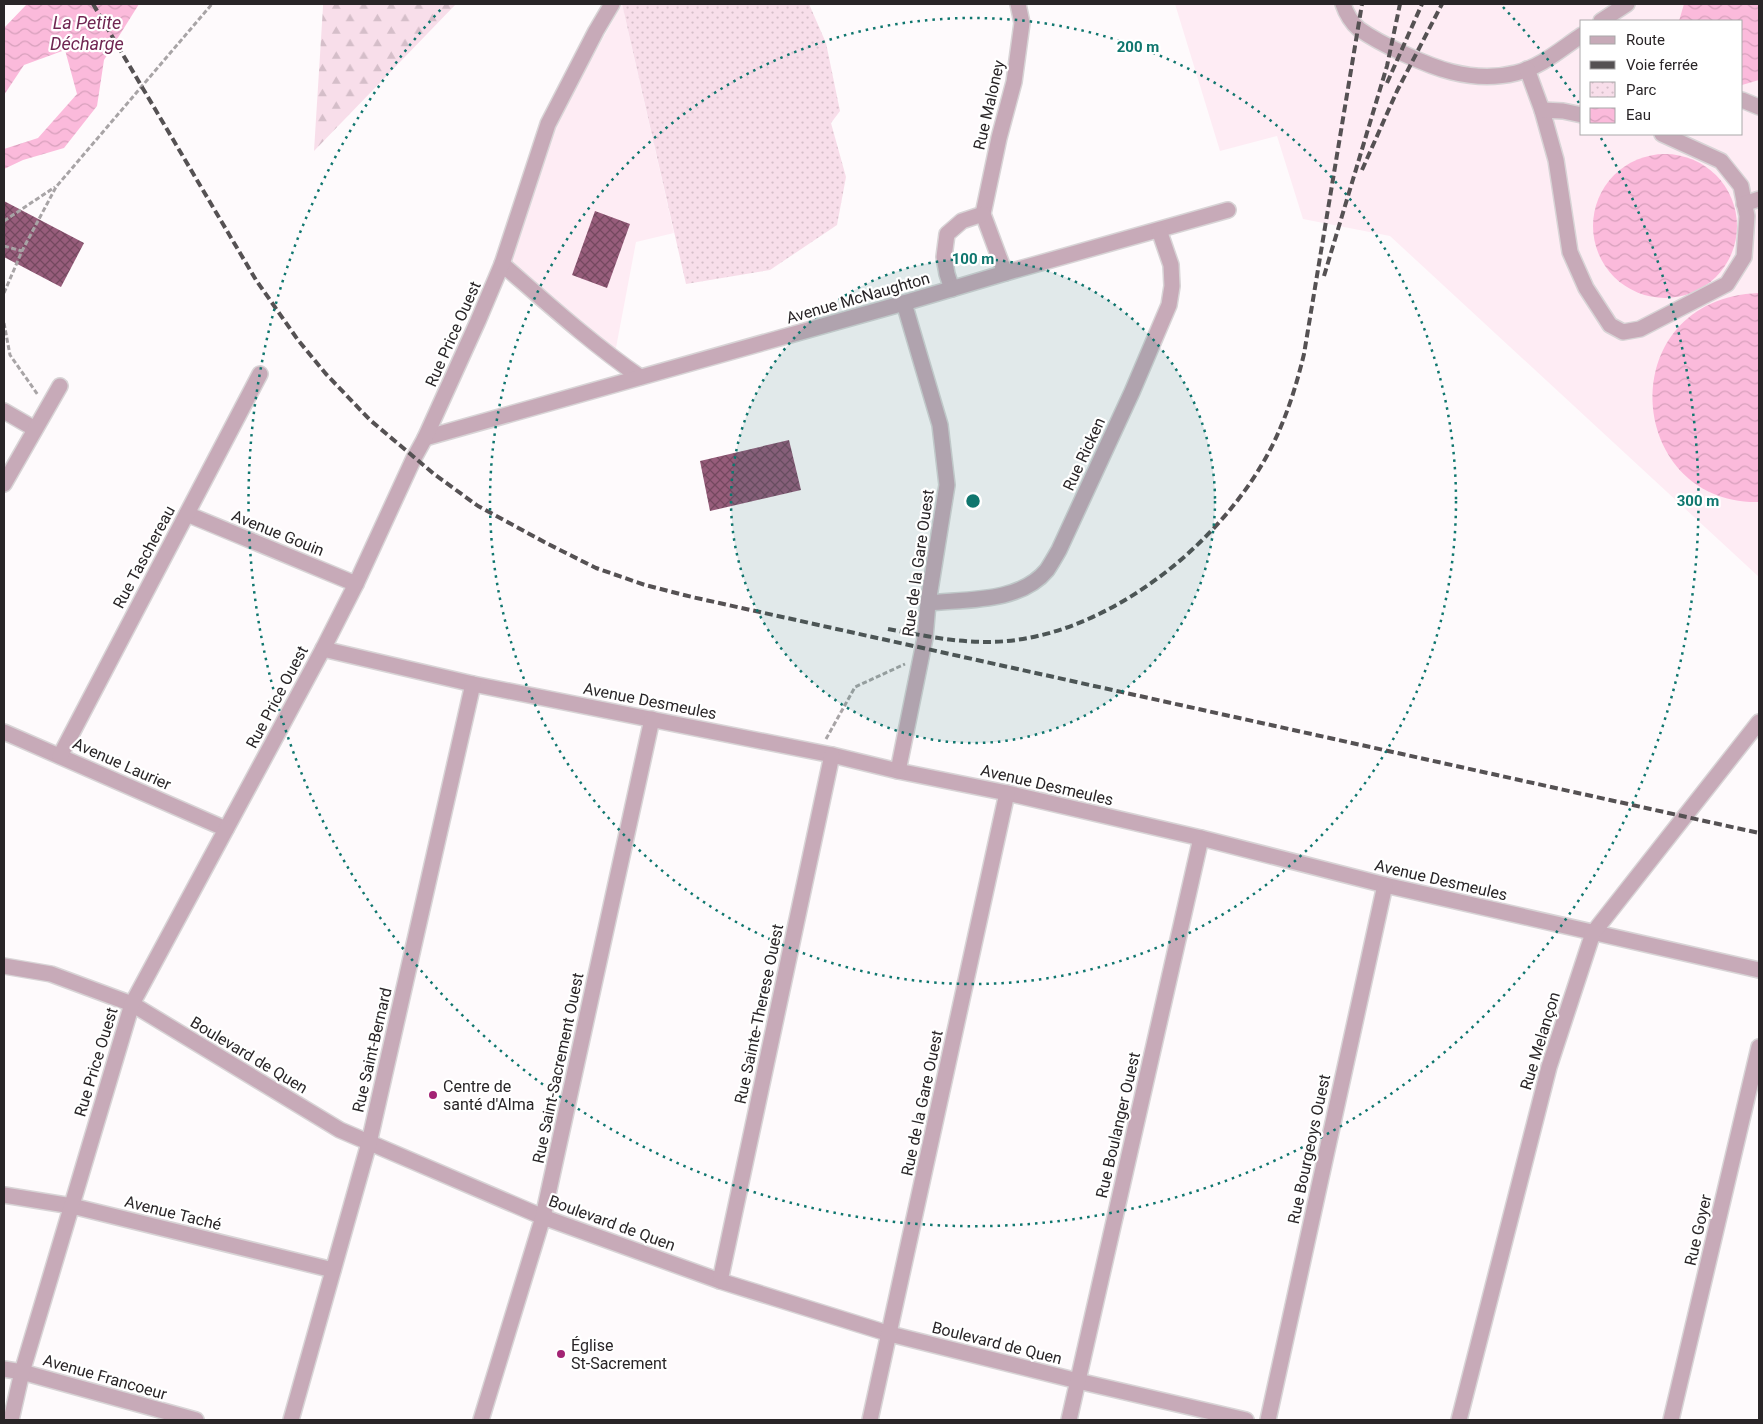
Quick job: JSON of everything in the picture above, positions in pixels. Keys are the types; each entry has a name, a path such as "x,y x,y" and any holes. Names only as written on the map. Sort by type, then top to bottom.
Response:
{"street":[{"name":"Rue Price Ouest","path":"11,1420 22,1372 132,1004 356,584 425,438 502,264 548,124 612,4"},
{"name":"Rue Maloney","path":"983,214 999,138 1014,82 1022,23 1018,4"},
{"path":"1343,4 1346,12 1358,28 1401,52 1452,72 1481,77 1516,73 1527,69 1538,64 1580,36"},
{"path":"1603,20 1627,4"},
{"path":"1527,69 1542,110 1556,160 1570,252 1586,288 1610,325 1623,332 1640,329 1727,284 1744,257 1748,216 1740,186 1721,161 1664,135"},
{"path":"1743,100 1759,107"},
{"path":"1542,110 1563,111 1580,115"},
{"path":"1744,204 1759,198"},
{"name":"Avenue McNaughton","path":"425,438 904,304 1005,273 1228,210"},
{"path":"952,289 944,257 947,234 962,221 983,214 1005,273"},
{"name":"Rue Ricken","path":"928,603 1005,595 1026,587 1046,571 1059,550 1132,392 1169,305 1172,286 1171,265 1159,230"},
{"path":"502,264 583,334 640,377"},
{"name":"Rue de la Gare Ouest","path":"898,771 922,656 928,603 947,485 940,424 904,304"},
{"name":"Rue Taschereau","path":"60,756 260,374"},
{"path":"4,484 60,386"},
{"path":"4,411 35,429"},
{"name":"Avenue Gouin","path":"187,514 356,584"},
{"name":"Avenue Desmeules","path":"323,649 473,684 825,753 1201,838 1385,885 1759,970"},
{"name":"Rue Saint-Bernard","path":"291,1420 369,1142 473,684"},
{"name":"Rue Saint-Sacrement Ouest","path":"481,1420 542,1217 652,719"},
{"name":"Rue Melançon","path":"1459,1420 1549,1067 1593,933 1759,722"},
{"name":"Avenue Laurier","path":"4,732 226,829"},
{"name":"Rue Sainte-Therese Ouest","path":"720,1281 825,753"},
{"name":"Rue de la Gare Ouest","path":"870,1420 1007,794"},
{"name":"Rue Boulanger Ouest","path":"1069,1420 1201,838"},
{"name":"Rue Bourgeoys Ouest","path":"1268,1420 1385,885"},
{"name":"Boulevard de Quen","path":"4,966 51,974 132,1004 340,1130 542,1217 720,1281 890,1334 1078,1381 1246,1420"},
{"name":"Rue Goyer","path":"1671,1420 1759,1047"},
{"name":"Avenue Taché","path":"4,1195 72,1206 333,1270"},
{"name":"Avenue Francoeur","path":"4,1369 22,1372 196,1420"}],"path":[{"path":"4,293 22,251 56,187 212,4"},
{"path":"4,221 56,187"},
{"path":"4,246 22,251"},
{"path":"4,323 10,355 47,409"},
{"path":"825,753 856,688 922,656"}],"shaded area":[{"path":"622,4 674,233 636,242 615,353 508,262 554,126"},
{"path":"1175,4 1759,4 1759,577 1390,236 1303,219 1277,136 1220,151"}],"green space":[{"path":"323,4 456,4 314,151 323,7"},
{"path":"622,4 809,4 826,43 840,111 831,123 846,177 837,225 770,270 686,284"}],"water":[{"name":"La Petite Décharge","path":"27,4 139,4 104,60 97,106 64,148 23,160 4,169 4,149 38,138 77,94 65,50 24,65 4,95 4,28"},
{"path":"1684,4 1759,4 1759,80 1743,85 1743,20 1679,20"},
{"path":"1665,154 1692,160 1705,166 1716,175 1725,186 1731,199 1737,226 1731,253 1725,266 1716,277 1705,286 1692,292 1665,298 1638,292 1625,286 1614,277 1605,266 1599,253 1593,226 1599,199 1605,186 1614,175 1625,166 1638,160"},
{"path":"1759,293 1759,502 1714,494 1681,471 1660,439 1652,401 1658,363 1677,329 1711,304"}],"building":[{"path":"4,201 84,243 61,287 4,257"},
{"path":"595,211 630,224 607,288 572,275"},
{"path":"789,440 801,490 710,511 700,461"}],"railway":[{"path":"93,4 256,280 298,340 326,374 370,420 434,474 478,506 596,568 645,585 692,597 1759,833"},
{"path":"888,629 952,640 984,642 1016,640 1055,632 1093,617 1129,597 1164,574 1196,546 1225,516 1250,483 1270,450 1286,415 1304,354 1362,4"},
{"path":"1324,276 1387,66 1400,4"},
{"path":"1387,83 1422,4"},
{"path":"1362,170 1397,91 1442,4"}],"place":[{"name":"Centre de santé d'Alma","path":"433,1095"},
{"name":"Église St-Sacrement","path":"561,1354"}]}
